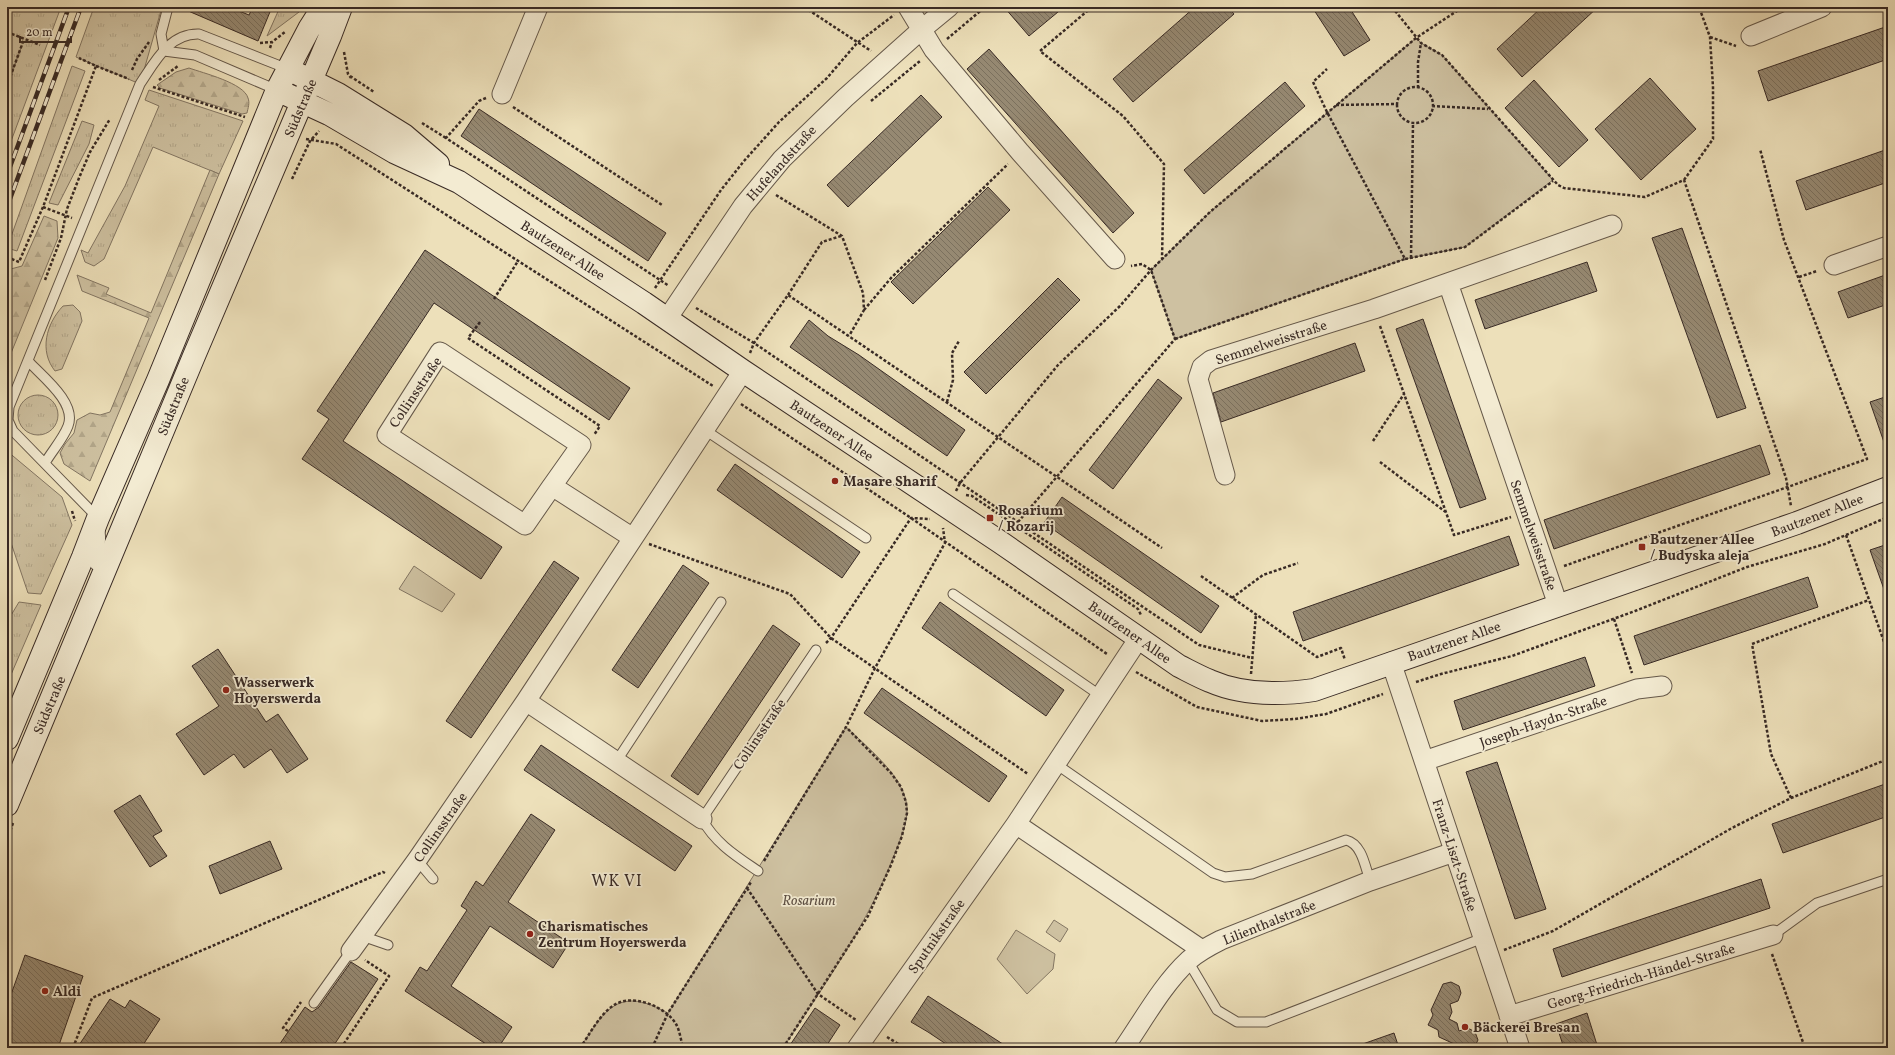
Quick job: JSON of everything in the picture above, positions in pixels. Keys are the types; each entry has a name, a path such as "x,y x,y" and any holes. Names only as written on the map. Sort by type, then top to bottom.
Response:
{"street":[{"name":"Südstraße","path":"7,739 278,90 288,69 323,7"},
{"name":"Südstraße","path":"7,805 194,356 312,80 341,7"},
{"path":"502,94 538,7"},
{"name":"Hufelandstraße","path":"667,319 743,206 798,141 921,30 950,7"},
{"path":"1745,42 1822,7"},
{"path":"903,9 921,30 934,50 1020,152 1115,259"},
{"name":"Bautzener Allee","path":"288,69 338,94 404,135 459,182 644,303 743,371 941,516 1000,542 1179,666 1211,682 1238,689 1287,694 1314,690 1350,676 1797,523 1888,488"},
{"name":"Bautzener Allee","path":"278,90 329,114 394,152 459,182"},
{"name":"Semmelweisstraße","path":"1226,475 1198,379 1202,367 1211,360 1374,308 1612,225"},
{"path":"1834,265 1888,246"},
{"name":"Semmelweisstraße","path":"1448,283 1558,605"},
{"name":"Collinsstraße","path":"440,352 581,445 552,486 525,525 387,435 440,352"},
{"name":"Collinsstraße","path":"357,943 417,860 526,702 743,371"},
{"path":"552,486 633,538"},
{"name":"Sputnikstraße","path":"857,1048 1016,824 1139,638"},
{"name":"Franz-Liszt-Straße","path":"1391,662 1520,1048"},
{"name":"Joseph-Haydn-Straße","path":"1424,761 1637,689 1662,686"},
{"path":"526,702 702,819"},
{"path":"1016,824 1195,955"},
{"name":"Lilienthalstraße","path":"1124,1048 1169,983 1195,955 1221,940 1370,880 1454,852"},
{"name":"Georg-Friedrich-Händel-Straße","path":"1509,1016 1770,936"}],"lane":[{"path":"164,52 161,34 168,7"},
{"path":"91,575 99,555 102,534 98,518 13,431 8,420 9,407 140,84 173,40 191,34 199,34 288,69"},
{"path":"164,52 195,55 278,90"},
{"path":"28,362 57,391 69,410 70,418 68,426 45,463"},
{"path":"705,430 866,538"},
{"path":"953,594 1101,696"},
{"path":"616,762 721,602"},
{"path":"69,657 73,622"},
{"name":"Collinsstraße","path":"702,819 816,650"},
{"path":"1056,764 1213,873 1224,877 1252,874 1346,840 1353,842 1360,851 1370,880"},
{"path":"702,819 719,843 728,851 758,871"},
{"path":"417,860 433,879"},
{"path":"1770,936 1817,903 1888,879"},
{"path":"1195,955 1217,1010 1237,1022 1266,1022 1483,938"},
{"path":"314,1004 357,943 388,945"}],"path":[{"path":"804,7 886,61"},
{"path":"869,102 985,7"},
{"path":"1092,7 1040,51 1124,116 1164,164 1162,259"},
{"path":"1392,7 1421,44 1442,55 1553,180 1564,188 1645,197 1684,180 1713,139 1710,37 1698,7"},
{"path":"652,1048 668,1013 758,871 846,727 875,668 945,543 941,516 960,483 1058,365 1120,306 1162,259 1210,212 1416,38 1463,7"},
{"path":"644,303 721,190 744,161 779,122 827,78 857,43 903,9"},
{"path":"7,32 40,44"},
{"path":"1710,37 1745,42"},
{"path":"7,86 24,39"},
{"path":"1418,88 1418,62 1421,44"},
{"path":"343,47 348,74"},
{"path":"79,58 128,79 126,85"},
{"path":"157,81 178,67 185,65"},
{"path":"7,257 19,262 43,207 96,66"},
{"path":"1327,69 1313,82 1327,112 1405,259"},
{"path":"153,84 150,86 244,117 250,117"},
{"path":"1412,88 1418,88 1427,92 1432,101 1432,106 1431,112 1424,120 1413,123 1403,119 1397,109 1397,104 1401,93 1412,88"},
{"path":"662,205 507,103 502,94 479,101 446,138 683,295 694,307 754,343 1199,645 1252,658"},
{"path":"1336,105 1397,104"},
{"path":"1432,106 1489,109"},
{"path":"42,287 61,238 65,216 79,178 90,152 112,117"},
{"path":"1411,258 1413,123"},
{"path":"324,125 310,141 336,144 728,396 911,518 945,543 1122,664 1197,707 1262,721 1295,719 1326,714 1440,674 1512,656 1614,619 1747,567 1825,544 1888,517"},
{"path":"1546,572 1867,459 1784,240 1760,149"},
{"path":"849,336 864,310 891,278 1020,152"},
{"path":"1000,542 1176,339 1405,259 1465,247 1553,180"},
{"path":"1684,180 1787,486 1797,523"},
{"path":"760,185 842,236 863,293 864,310"},
{"path":"776,195 781,189"},
{"path":"43,207 83,222"},
{"path":"743,371 754,343 788,295 822,242 842,236"},
{"path":"1115,259 1127,266 1142,264 1152,270 1176,339"},
{"path":"494,299 518,261"},
{"path":"788,295 1162,548"},
{"path":"1374,308 1454,535 1526,512"},
{"path":"947,402 953,380 952,353 959,340"},
{"path":"1374,441 1404,394"},
{"path":"1380,462 1447,514"},
{"path":"911,518 941,516"},
{"path":"816,650 831,638 911,518"},
{"path":"1846,535 1888,653"},
{"path":"633,538 790,594 831,638 1043,784"},
{"path":"1232,598 1263,575 1298,563"},
{"path":"1202,576 1317,657 1341,648 1358,702"},
{"path":"1791,798 1771,754 1752,644 1869,600"},
{"path":"1251,675 1256,614"},
{"path":"1614,619 1637,689"},
{"path":"783,1048 858,932 871,909 891,865 902,836 907,813 906,802 901,787 891,773 846,727"},
{"path":"1489,956 1553,931 1732,828 1791,798 1888,759"},
{"path":"73,1048 92,998 383,872 400,884"},
{"path":"747,888 818,994 846,1013 871,1027"},
{"path":"1770,936 1805,1048"},
{"path":"341,1048 389,976 357,943"},
{"path":"288,1031 284,1028 305,997 314,1004"},
{"path":"580,1048 603,1014 615,1004 624,1001 636,1001 652,1005 668,1013 677,1026 683,1048"},
{"path":"1880,1048 1888,1045"}],"green space":[{"path":"7,7 61,7 7,152 7,87 22,45 7,85"},
{"path":"94,7 162,7 140,84 76,57"},
{"path":"280,7 301,7 299,12 267,36"},
{"path":"1416,38 1421,43 1442,55 1553,180 1465,247 1405,259 1175,339 1151,270 1210,212"},
{"path":"72,66 85,71 17,251 7,248"},
{"path":"189,68 222,79 239,88 248,98 249,104 247,113 242,114 160,88 157,85 176,72"},
{"path":"149,90 243,121 219,174 153,147 104,259 94,266 85,262 81,250 88,253 125,186 159,106 145,100"},
{"path":"82,121 94,125 89,144 58,205 49,203"},
{"path":"210,170 219,174 90,481 64,464 60,453 74,433 77,420 90,413 100,415 110,412 149,318 82,291 77,275 109,288 106,294 151,313"},
{"path":"44,216 57,221 58,238 7,363 7,270 22,266"},
{"path":"73,305 80,312 82,321 62,369 55,371 47,355 46,346 49,329 52,321 63,306"},
{"path":"34,395 42,395 49,398 55,404 58,415 55,426 49,432 42,435 34,435 27,432 21,426 18,419 18,411 21,404 27,398"},
{"path":"7,451 62,497 72,525 41,594 28,593 7,531"},
{"path":"414,566 455,594 442,612 399,589"},
{"path":"19,602 41,605 7,684 7,622"},
{"name":"Rosarium","path":"846,727 872,751 890,770 897,780 906,801 907,813 905,825 886,875 860,927 831,975 783,1048 580,1048 608,1010 626,1001 638,1001 668,1013"},
{"path":"1054,920 1068,929 1060,942 1046,932"},
{"path":"1016,930 1055,954 1053,969 1027,994 997,959"}],"building":[{"path":"179,7 229,7 249,15 253,7 272,7 258,41"},
{"path":"1004,7 1064,7 1029,36"},
{"path":"1195,7 1228,7 1234,14 1133,102 1113,79"},
{"path":"1312,7 1349,7 1370,40 1344,56"},
{"path":"1542,7 1598,7 1522,77 1497,49"},
{"path":"1888,26 1888,59 1768,101 1758,71"},
{"path":"989,49 1134,213 1113,233 967,69"},
{"path":"1650,78 1696,129 1641,180 1595,129"},
{"path":"1534,80 1588,140 1559,167 1505,108"},
{"path":"1285,82 1305,106 1204,194 1184,170"},
{"path":"921,95 942,117 848,207 827,185"},
{"path":"479,109 666,233 648,261 461,136"},
{"path":"1888,149 1888,182 1806,210 1796,181"},
{"path":"988,187 1010,210 913,304 891,282"},
{"path":"1682,228 1746,408 1717,418 1652,238"},
{"path":"425,250 630,388 609,420 434,303 343,441 502,547 481,579 302,459 329,419 317,411"},
{"path":"1587,262 1597,291 1485,329 1475,300"},
{"path":"1888,274 1888,304 1848,318 1838,292"},
{"path":"1058,278 1080,300 986,394 964,372"},
{"path":"1423,319 1486,499 1460,508 1396,329"},
{"path":"809,320 828,336 859,355 965,430 947,456 790,347"},
{"path":"1355,343 1365,371 1221,422 1213,393"},
{"path":"1158,379 1182,398 1113,489 1089,470"},
{"path":"1888,396 1888,448 1886,448 1870,402"},
{"path":"1760,445 1770,474 1554,549 1544,520"},
{"path":"735,464 860,552 842,578 717,490"},
{"path":"1062,497 1219,606 1201,633 1044,523"},
{"path":"1509,536 1519,565 1303,641 1293,612"},
{"path":"1888,544 1888,595 1886,595 1870,550"},
{"path":"554,561 579,578 471,738 446,721"},
{"path":"683,565 709,583 638,688 612,670"},
{"path":"1808,577 1818,607 1644,665 1634,636"},
{"path":"940,602 1064,690 1046,716 922,628"},
{"path":"773,625 800,644 698,795 671,776"},
{"name":"Wasserwerk Hoyerswerda","path":"218,649 266,722 278,714 308,759 287,773 271,749 244,768 234,754 204,775 176,734 219,706 192,666"},
{"path":"1585,657 1595,686 1463,730 1454,701"},
{"path":"882,688 1007,776 989,802 864,713"},
{"path":"541,745 692,846 675,871 524,770"},
{"path":"1497,762 1546,909 1515,919 1466,772"},
{"path":"1888,783 1888,816 1783,853 1772,824"},
{"path":"140,795 162,831 153,836 167,856 150,867 114,811"},
{"name":"Charismatisches Zentrum Hoyerswerda","path":"531,814 555,830 508,902 569,943 553,968 490,926 451,986 512,1027 498,1048 492,1048 405,991 420,967 427,971 467,910 461,906 476,881 483,886"},
{"path":"270,841 282,869 220,894 209,866"},
{"path":"1761,879 1770,908 1562,977 1553,949"},
{"name":"Aldi","path":"25,955 83,976 58,1048 7,1048 7,1006"},
{"path":"351,962 378,979 332,1048 277,1048 305,1007 312,1012 319,1007"},
{"path":"1451,982 1459,986 1461,993 1458,1001 1450,1004 1452,1012 1449,1019 1457,1023 1459,1031 1468,1028 1475,1032 1478,1040 1474,1048 1463,1048 1439,1037 1438,1030 1428,1025 1433,1015 1431,1010 1443,984"},
{"path":"928,996 1009,1048 952,1048 911,1022"},
{"path":"110,999 125,1008 130,1000 160,1019 141,1048 77,1048"},
{"path":"815,1008 840,1025 825,1048 788,1048"},
{"path":"1587,1013 1598,1048 1564,1048 1556,1024"},
{"path":"1394,1033 1399,1048 1358,1048 1357,1046"}],"railway":[{"path":"7,175 69,7"},
{"path":"7,207 81,7"}],"place":[{"name":"Masare Sharif","path":"835,481"},
{"name":"Rosarium / Rozarij","path":"990,518"},
{"name":"Bautzener Allee / Budyska aleja","path":"1642,547"},
{"name":"Wasserwerk Hoyerswerda","path":"226,690"},
{"name":"Charismatisches Zentrum Hoyerswerda","path":"530,934"},
{"name":"Aldi","path":"45,991"},
{"name":"Bäckerei Bresan","path":"1465,1027"}],"district":[{"name":"WK VI","path":"617,880"}]}
